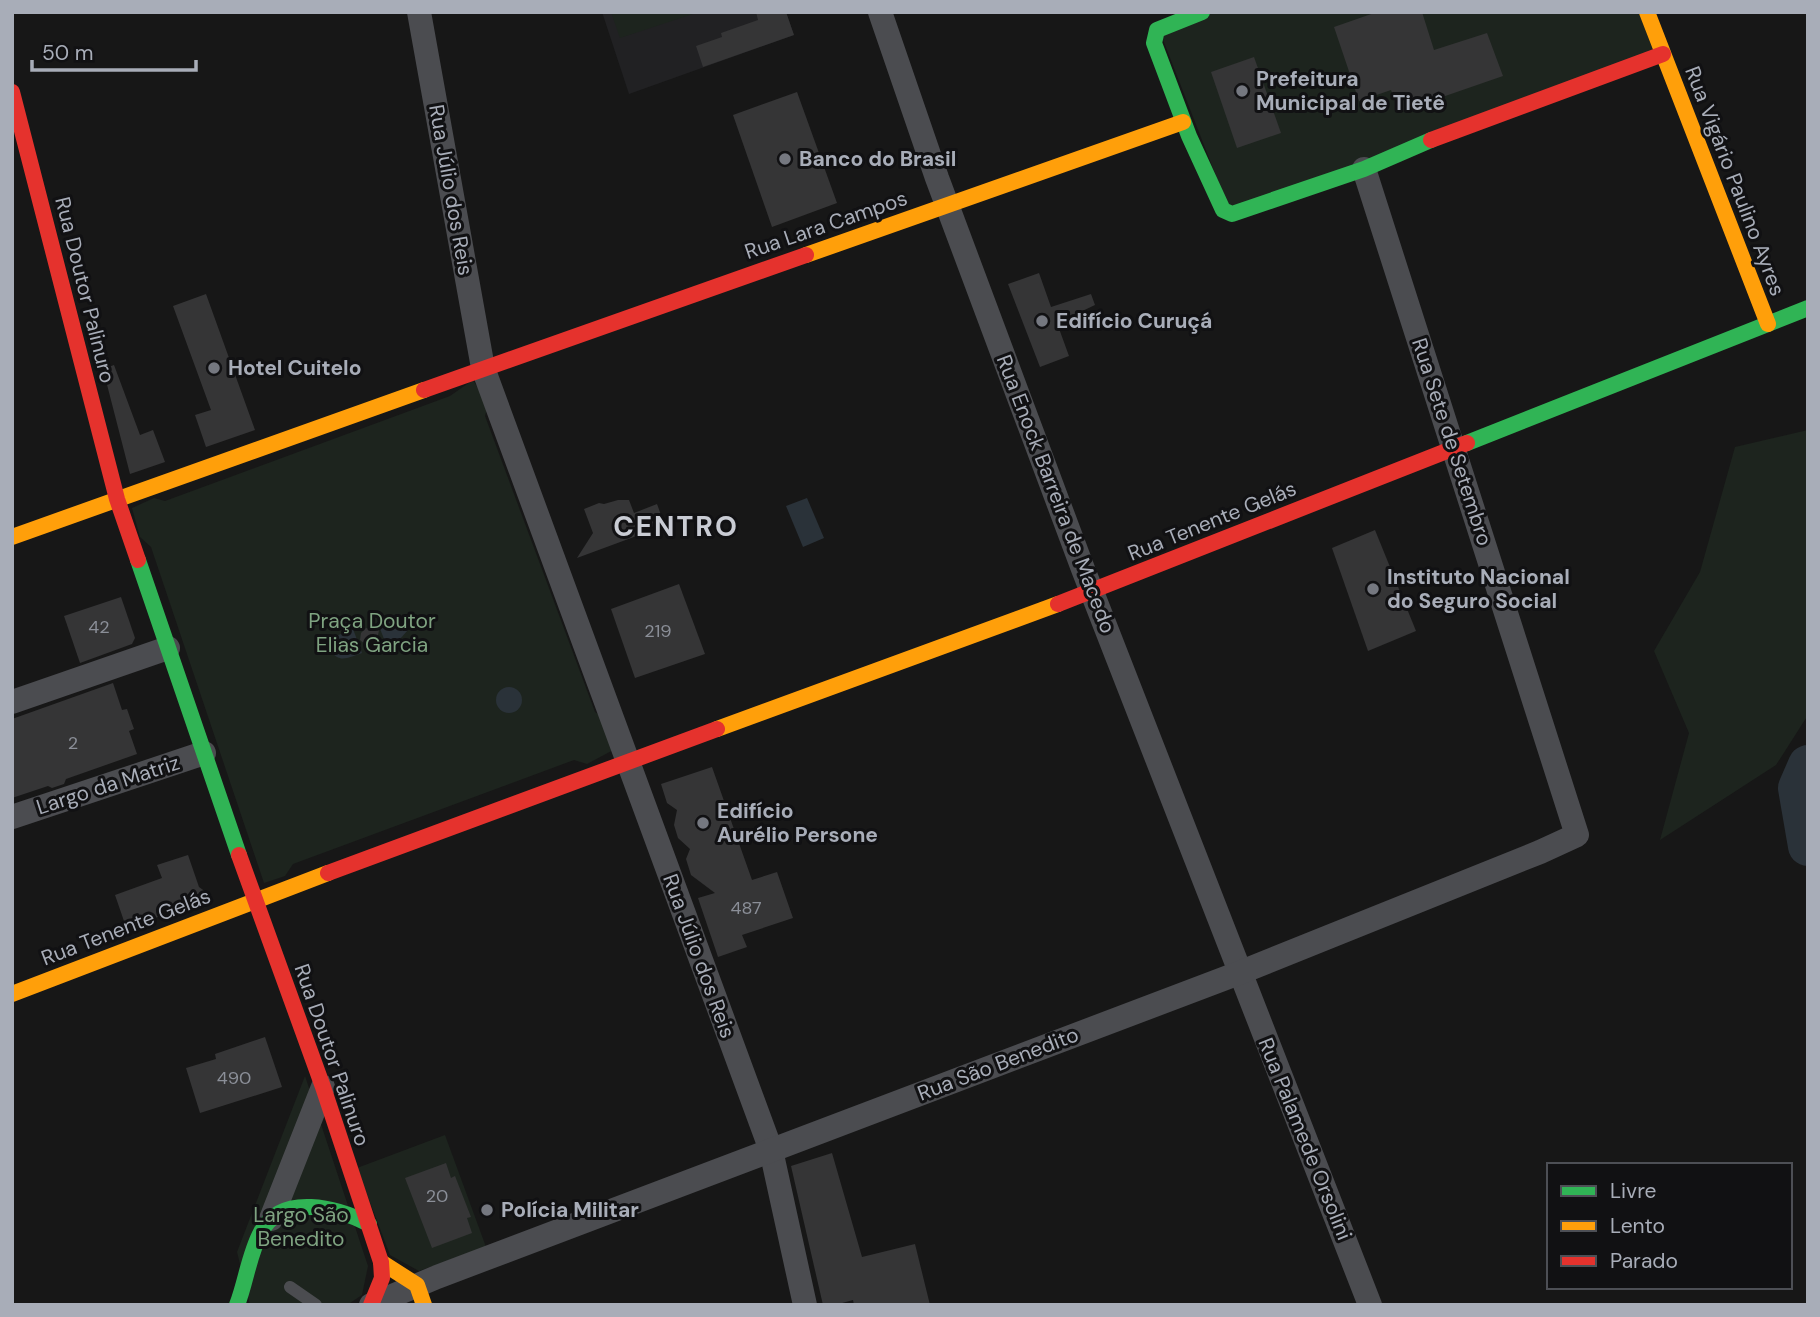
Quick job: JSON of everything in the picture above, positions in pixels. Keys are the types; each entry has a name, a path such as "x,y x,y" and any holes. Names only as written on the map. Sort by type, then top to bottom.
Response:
{"street":[{"name":"Rua Júlio dos Reis","path":"419,12 483,368"},
{"name":"Rua Enock Barreira de Macedo","path":"880,12 948,205 1092,592 1239,973"},
{"path":"1202,12 1157,30 1154,44 1223,211 1232,214 1364,169 1417,145 1663,54"},
{"name":"Rua Vigário Paulino Ayres","path":"1647,12 1768,324"},
{"name":"Rua Doutor Palinuro","path":"12,92 117,499"},
{"name":"Rua Lara Campos","path":"483,368 1184,122"},
{"name":"Rua Sete de Setembro","path":"1364,169 1577,835"},
{"name":"Rua Tenente Gelás","path":"628,762 1092,592 1808,308"},
{"path":"12,537 117,499 483,368 628,762 255,900 117,499"},
{"path":"12,702 168,648"},
{"name":"Largo da Matriz","path":"12,817 204,753"},
{"name":"Rua Júlio dos Reis","path":"628,762 771,1150 805,1305"},
{"name":"Rua São Benedito","path":"421,1295 771,1150 1239,973 1577,835"},
{"name":"Rua Tenente Gelás","path":"12,994 255,900"},
{"name":"Rua Doutor Palinuro","path":"255,900 369,1224"},
{"name":"Rua Palamede Orsolini","path":"1239,973 1370,1305"},
{"path":"237,1305 262,1230 271,1219 323,1087"},
{"path":"271,1219 288,1210 326,1208 345,1212 369,1224 381,1262 382,1278 371,1305"},
{"path":"381,1262 421,1295"},
{"path":"245,1284 255,1303"},
{"path":"371,1305 421,1295"}],"lane":[{"path":"290,1287 316,1305"}],"shaded area":[{"path":"602,12 786,12 794,35 629,94"},
{"path":"807,498 824,538 803,547 786,506"},
{"path":"391,615 403,617 408,623 408,630 400,639 386,644 377,621"},
{"path":"353,629 362,653 345,658 334,655 331,641"},
{"path":"509,687 518,691 522,700 518,709 509,713 500,709 496,700 500,691"}],"green space":[{"path":"611,12 699,12 620,38"},
{"path":"1210,12 1639,12 1654,53 1230,212 1160,32"},
{"name":"Praça Doutor Elias Garcia","path":"473,380 488,405 485,416 595,712 607,720 617,748 587,764 574,760 293,864 285,876 264,883 151,547 140,537 132,508 154,498 165,501 450,396"},
{"path":"1808,430 1808,715 1776,765 1660,840 1689,733 1654,651 1700,572 1735,447"},
{"name":"Largo São Benedito","path":"305,1076 368,1266 362,1295 347,1305 250,1305 237,1252"},
{"path":"445,1135 486,1247 419,1271 390,1255 357,1168"}],"building":[{"path":"756,12 786,12 794,35 703,67 696,46 722,37 721,33 758,20"},
{"path":"1377,12 1422,12 1434,50 1487,33 1503,76 1399,112 1391,90 1359,101 1334,27"},
{"name":"Prefeitura Municipal de Tietê","path":"1254,57 1281,133 1237,148 1211,72"},
{"name":"Banco do Brasil","path":"797,92 837,203 772,227 733,115"},
{"name":"Edifício Curuçá","path":"1039,273 1051,307 1091,294 1095,305 1057,323 1069,356 1040,367 1008,284"},
{"name":"Hotel Cuitelo","path":"206,294 255,430 206,447 195,415 211,410 173,306"},
{"path":"114,365 140,435 153,430 165,462 130,474 103,369"},
{"path":"618,500 629,500 634,513 657,504 664,523 651,527 650,531 577,558 593,533 584,509"},
{"name":"Instituto Nacional do Seguro Social","path":"1375,530 1416,631 1368,651 1332,548"},
{"path":"679,584 705,654 635,678 611,609"},
{"path":"121,597 135,638 132,644 80,663 64,616"},
{"path":"366,628 379,630 373,646 360,640 361,633"},
{"path":"113,683 122,710 127,709 134,729 129,731 137,754 66,779 64,784 52,788 48,786 12,798 12,719"},
{"path":"712,767 752,880 777,872 793,918 742,935 747,947 718,957 698,898 715,893 691,875 686,859 690,849 678,838 674,825 677,810 667,803 661,784"},
{"path":"188,855 199,887 210,895 174,907 175,910 153,919 152,916 125,924 115,895 162,878 157,865"},
{"path":"265,1037 282,1087 200,1113 186,1068 216,1059 215,1054"},
{"path":"832,1153 862,1257 915,1244 930,1305 854,1305 853,1300 823,1305 791,1166"},
{"path":"446,1163 451,1178 455,1176 471,1217 467,1218 472,1233 432,1248 405,1178"}],"waterway":[{"path":"1808,765 1798,788 1808,846"}],"traffic: fast":[{"path":"1202,12 1157,30 1154,43 1189,136 1223,210 1232,214 1364,169 1431,140"},
{"path":"1467,443 1808,308"},
{"path":"138,560 239,855"},
{"path":"237,1305 253,1249 261,1232 270,1220 282,1212 296,1208 327,1209 369,1224"}],"traffic: slow":[{"path":"1647,12 1768,324"},
{"path":"806,255 1183,122"},
{"path":"12,537 424,390"},
{"path":"717,729 1058,604"},
{"path":"12,994 328,873"},
{"path":"381,1262 417,1285 424,1305"}],"traffic: jam":[{"path":"1431,140 1663,54"},
{"path":"12,92 117,499 138,560"},
{"path":"424,390 806,255"},
{"path":"1058,604 1467,443"},
{"path":"328,873 717,729"},
{"path":"239,855 323,1087 381,1262 382,1278 371,1305"}],"place":[{"name":"Prefeitura Municipal de Tietê","path":"1242,91"},
{"name":"Banco do Brasil","path":"785,159"},
{"name":"Edifício Curuçá","path":"1042,321"},
{"name":"Hotel Cuitelo","path":"214,368"},
{"name":"Instituto Nacional do Seguro Social","path":"1373,589"},
{"name":"Edifício Aurélio Persone","path":"703,823"},
{"name":"Polícia Militar","path":"487,1210"}],"district":[{"name":"CENTRO","path":"676,526"}]}
